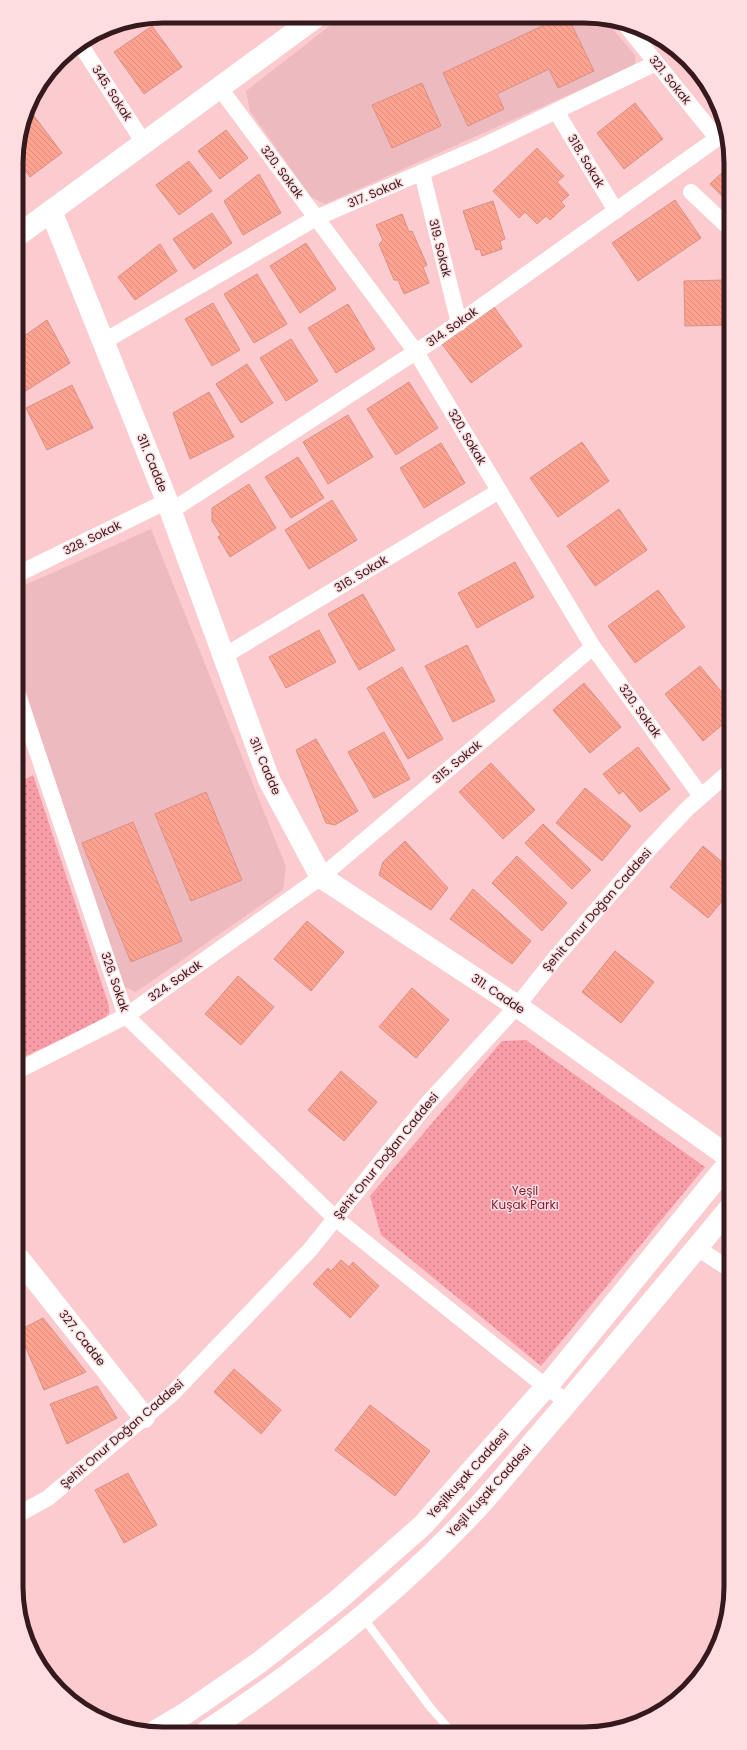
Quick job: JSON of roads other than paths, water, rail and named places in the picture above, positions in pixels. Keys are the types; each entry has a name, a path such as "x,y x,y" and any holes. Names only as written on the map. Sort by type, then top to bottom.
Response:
{"street":[{"path":"23,232 308,23"},
{"name":"321. Sokak","path":"630,30 656,63 721,135"},
{"name":"345. Sokak","path":"83,48 144,143"},
{"name":"317. Sokak","path":"103,342 316,218 483,146 656,63"},
{"name":"320. Sokak","path":"219,87 416,352 593,647 701,796"},
{"name":"318. Sokak","path":"556,111 616,211"},
{"name":"314. Sokak","path":"169,506 416,352 721,135"},
{"name":"319. Sokak","path":"422,172 458,323"},
{"path":"691,192 724,223"},
{"name":"311. Cadde","path":"51,211 169,506 269,780 321,877 517,1006 724,1153"},
{"name":"316. Sokak","path":"224,656 499,491"},
{"name":"328. Sokak","path":"23,572 169,506"},
{"name":"315. Sokak","path":"321,877 593,647"},
{"name":"326. Sokak","path":"23,710 126,1016 335,1218 546,1387 568,1402"},
{"name":"Şehit Onur Doğan Caddesi","path":"23,1512 48,1498 172,1394 308,1251 428,1104 517,1006 556,957 646,852 701,796 724,777"},
{"name":"324. Sokak","path":"23,1068 126,1016 321,877"},
{"name":"Yeşilkuşak Caddesi","path":"163,1727 186,1713 260,1662 375,1570 423,1525 546,1387 724,1169"},
{"name":"Yeşil Kuşak Caddesi","path":"213,1727 269,1688 362,1616 421,1563 477,1508 724,1216"},
{"path":"697,1248 724,1265"},
{"name":"327. Cadde","path":"23,1264 144,1417"}],"lane":[{"path":"362,1616 430,1707 447,1727"}],"park label":[{"name":"Yeşil Kuşak Parkı","path":"525,1198"}]}
